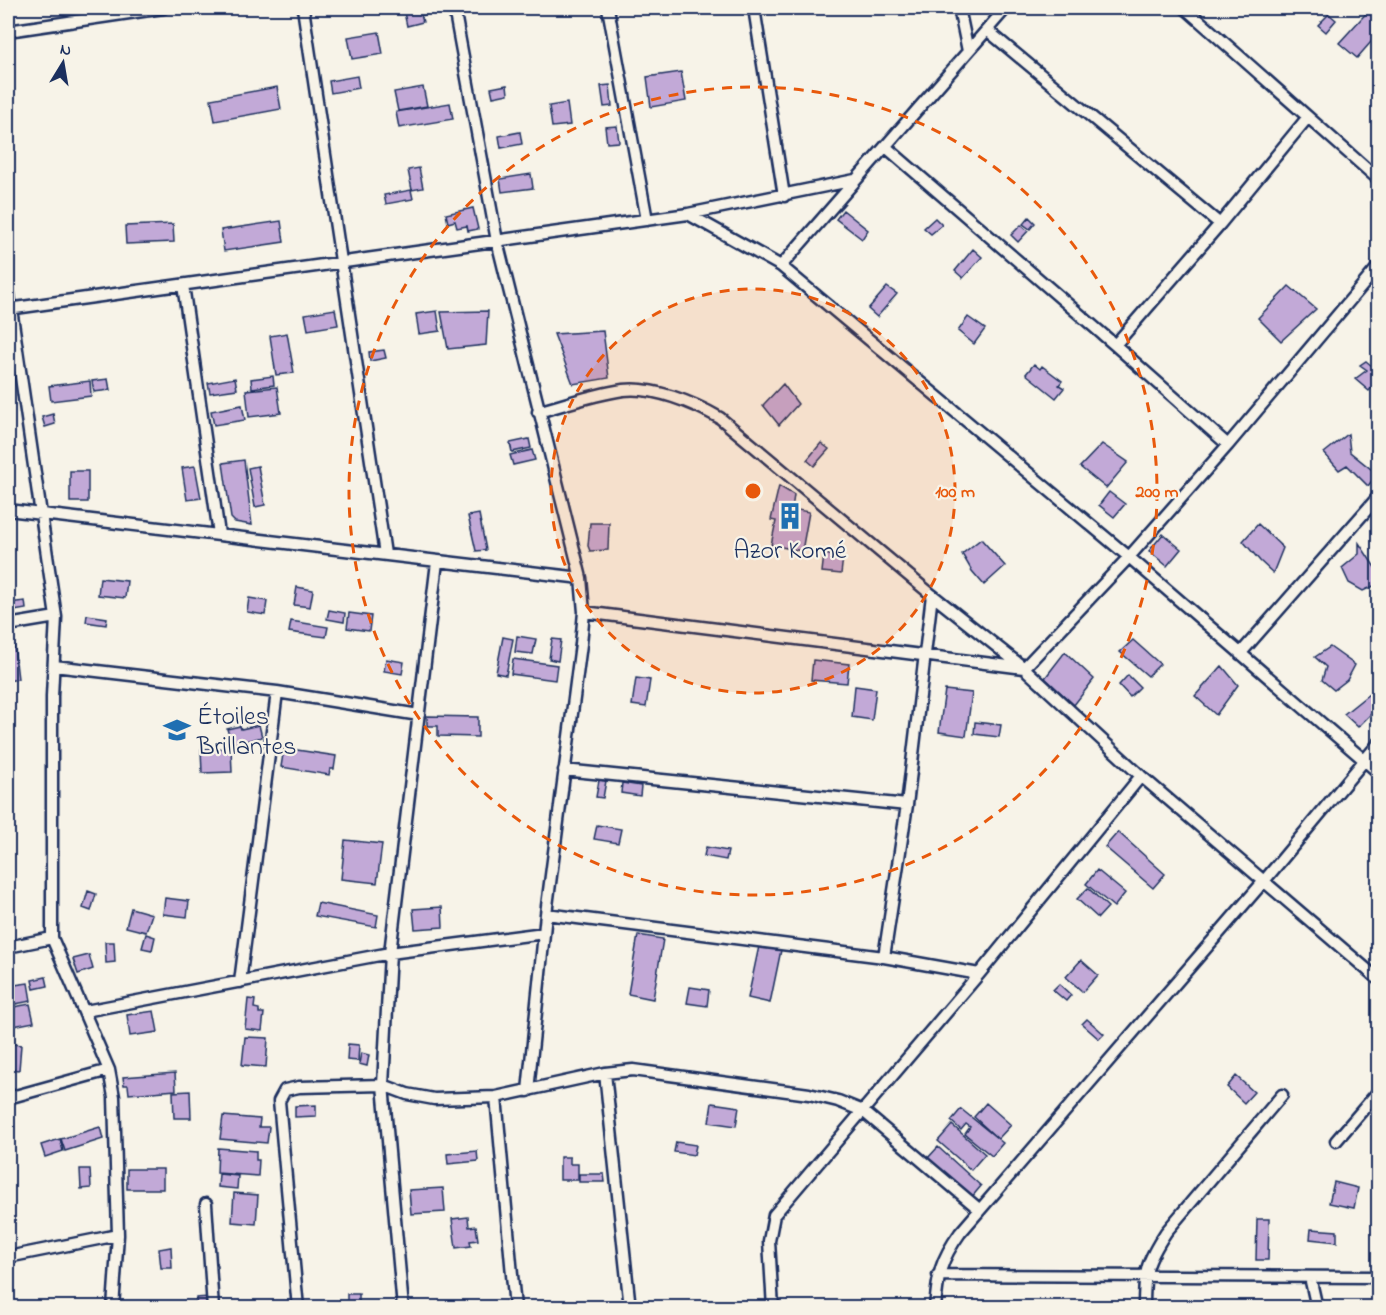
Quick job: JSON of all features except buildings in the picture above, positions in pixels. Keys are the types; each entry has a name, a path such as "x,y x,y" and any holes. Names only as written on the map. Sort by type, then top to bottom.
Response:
{"street":[{"path":"8,31 163,8"},
{"path":"303,8 385,554"},
{"path":"454,8 497,241 581,578 584,612 546,914 528,1091"},
{"path":"608,8 647,220"},
{"path":"754,8 784,196"},
{"path":"958,8 968,51"},
{"path":"781,266 1006,8"},
{"path":"1185,8 1378,179"},
{"path":"987,30 1220,224"},
{"path":"1115,345 1220,224 1308,117"},
{"path":"886,147 1228,446"},
{"path":"9,309 688,214 855,180"},
{"path":"688,214 781,266 1129,557 1378,772"},
{"path":"1024,668 1129,557 1228,446 1378,267"},
{"path":"183,285 219,534"},
{"path":"8,288 9,309 56,617 52,696 52,938 109,1070 114,1097 118,1235 113,1308"},
{"path":"538,412 625,389 649,391 697,405 720,418 932,595 1024,668 1141,776 1378,979"},
{"path":"1240,654 1378,497"},
{"path":"8,510 581,578"},
{"path":"403,1308 383,1085 390,953 437,562"},
{"path":"884,957 907,805 932,595"},
{"path":"584,612 1024,668"},
{"path":"8,625 56,617"},
{"path":"54,666 277,692 418,714"},
{"path":"240,982 277,692"},
{"path":"935,1308 938,1275 946,1252 1264,881 1378,744"},
{"path":"564,770 907,805"},
{"path":"773,1308 769,1241 774,1215 979,974 1141,776"},
{"path":"546,914 884,957 979,974"},
{"path":"85,1011 390,953 544,933"},
{"path":"8,947 52,938"},
{"path":"8,1098 109,1070"},
{"path":"298,1308 279,1101 285,1090 299,1087 383,1085 407,1094 434,1099 496,1097 605,1073 633,1070 809,1094 838,1101 863,1111 980,1210"},
{"path":"605,1073 630,1308"},
{"path":"1336,1141 1378,1092"},
{"path":"1144,1308 1144,1275 1153,1252 1166,1232 1282,1095"},
{"path":"496,1097 515,1308"},
{"path":"206,1204 213,1308"},
{"path":"8,1257 118,1235"},
{"path":"938,1275 1378,1277"},
{"path":"1310,1276 1317,1308"}],"place":[{"name":"Azor Komé","path":"790,516"},
{"name":"Étoiles Brillantes","path":"177,730"}]}
